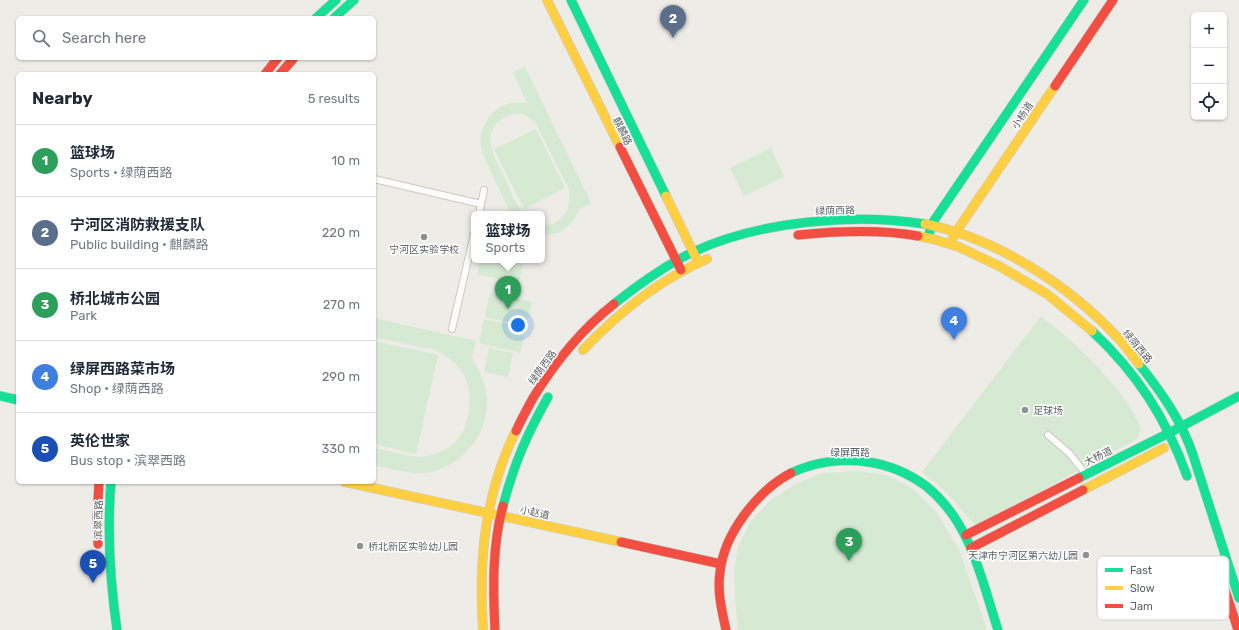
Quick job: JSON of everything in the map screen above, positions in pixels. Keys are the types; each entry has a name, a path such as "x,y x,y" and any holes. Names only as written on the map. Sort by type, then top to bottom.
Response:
{"main road":[{"path":"318,16 336,0"},
{"path":"336,16 354,0"},
{"name":"麒麟路","path":"546,0 681,271"},
{"name":"麒麟路","path":"571,0 698,262"},
{"name":"小杨道","path":"928,238 931,225 1084,0"},
{"name":"小杨道","path":"951,244 956,232 1113,0"},
{"path":"267,72 276,60"},
{"path":"282,72 292,60"},
{"name":"绿荫西路","path":"483,630 481,582 489,509 499,472 515,430 552,369 582,334 611,305 630,290 675,261 693,252 760,230 827,220 863,220 931,225 976,239 1024,264 1056,284 1092,313 1117,337 1153,382 1181,426 1190,435 1226,556"},
{"path":"788,236 811,233 860,232 903,234 928,238 951,244 972,252 995,263 1043,291 1083,322 1120,360 1149,397 1175,443 1182,459 1191,488"},
{"path":"575,359 624,310 681,271 713,256"},
{"path":"495,630 492,584 501,512 512,473 524,442 541,406 552,390"},
{"path":"0,396 16,400"},
{"name":"大杨道","path":"966,535 1169,433 1239,396"},
{"path":"971,548 1190,435"},
{"name":"绿屏西路","path":"726,630 719,584 722,560 730,536 742,516 770,488 787,476 820,463 838,461 871,462 889,466 905,473 934,493 946,505 966,535 998,630"},
{"name":"滨翠西路","path":"98,552 97,518 99,484"},
{"name":"滨翠西路","path":"111,484 108,531 110,578 116,630"},
{"name":"小赵道","path":"356,484 489,509"},
{"name":"小赵道","path":"397,484 501,512 722,560"},
{"name":"绿荫西路","path":"1229,565 1239,598"},
{"path":"1229,602 1238,630"}],"lane":[{"path":"376,179 481,204"},
{"path":"480,211 484,190"},
{"path":"452,329 471,247"},
{"path":"1048,434 1070,454 1086,474"}],"green space":[{"path":"525,67 591,203 580,209 573,221 563,231 549,235 545,234 545,225 556,223 561,219 567,209 570,196 569,189 535,122 522,114 507,116 498,122 493,129 491,137 494,155 521,211 510,211 482,153 482,130 485,123 494,111 510,103 527,103 513,72"},
{"path":"536,129 565,188 524,209 494,149"},
{"path":"771,148 784,177 744,196 730,168"},
{"path":"479,263 523,263 519,283 477,274"},
{"path":"490,293 532,302 526,326 485,317"},
{"path":"1041,316 1077,347 1111,382 1130,407 1141,429 1137,439 976,526 943,489 922,472"},
{"path":"376,318 476,341 472,358 481,374 487,398 482,429 468,450 449,465 437,470 425,473 412,473 376,465 376,448 409,456 424,456 434,454 449,447 455,443 462,434 468,417 470,399 466,381 461,371 452,361 441,353 427,348 376,337"},
{"path":"484,319 526,328 520,353 479,343"},
{"path":"376,341 438,355 416,454 376,444"},
{"path":"489,348 513,353 508,377 484,372"},
{"path":"857,471 887,475 913,489 937,513 959,550 987,630 738,630 734,571 738,548 750,522 772,499 794,485 821,473"}],"traffic: fast":[{"path":"318,16 336,0"},
{"path":"336,16 354,0"},
{"path":"571,0 666,196"},
{"path":"929,235 931,225 1084,0"},
{"path":"614,304 633,289 682,257 719,241 747,233 807,222 838,220 868,219 925,224"},
{"path":"1092,331 1123,363 1160,416 1170,435 1187,476"},
{"path":"1139,364 1170,407 1183,430 1193,455 1225,556"},
{"path":"0,396 16,400"},
{"path":"1079,478 1239,396"},
{"path":"503,506 522,450 548,397"},
{"path":"791,473 809,466 848,460 876,463 891,467 906,473 926,486 941,500 954,516 964,534 980,571 998,630"},
{"path":"111,484 109,519 110,556 117,630"},
{"path":"1229,567 1239,598"}],"traffic: slow":[{"path":"547,0 620,147"},
{"path":"951,242 956,232 1055,86"},
{"path":"666,196 698,262"},
{"path":"925,224 978,240 1030,266 1054,282 1099,318 1121,341 1139,364"},
{"path":"918,236 959,247 999,266 1047,294 1092,331"},
{"path":"583,350 625,310 640,298 689,267 707,259"},
{"path":"483,630 482,562 484,540 492,496 498,475 516,431"},
{"path":"1083,490 1164,448"},
{"path":"354,484 621,542"}],"traffic: jam":[{"path":"1055,86 1113,0"},
{"path":"267,72 276,60"},
{"path":"282,72 292,60"},
{"path":"620,147 681,270"},
{"path":"798,235 858,231 888,232 918,236"},
{"path":"516,431 533,398 559,360 591,324 614,304"},
{"path":"726,630 720,601 719,579 723,558 728,543 744,515 755,502 778,481 791,473"},
{"path":"966,535 1079,478"},
{"path":"98,544 97,518 99,484"},
{"path":"971,548 1083,490"},
{"path":"495,630 495,552 499,521 503,506"},
{"path":"621,542 721,564"},
{"path":"1229,602 1238,630"}],"place":[{"name":"宁河区消防救援支队","path":"673,38"},
{"name":"宁河区实验学校","path":"424,237"},
{"name":"篮球场","path":"508,309"},
{"name":"绿屏西路菜市场","path":"954,340"},
{"name":"足球场","path":"1025,410"},
{"name":"桥北新区实验幼儿园","path":"360,546"},
{"name":"天津市宁河区第六幼儿园","path":"1086,555"},
{"name":"桥北城市公园","path":"849,561"},
{"name":"英伦世家","path":"93,583"}]}
